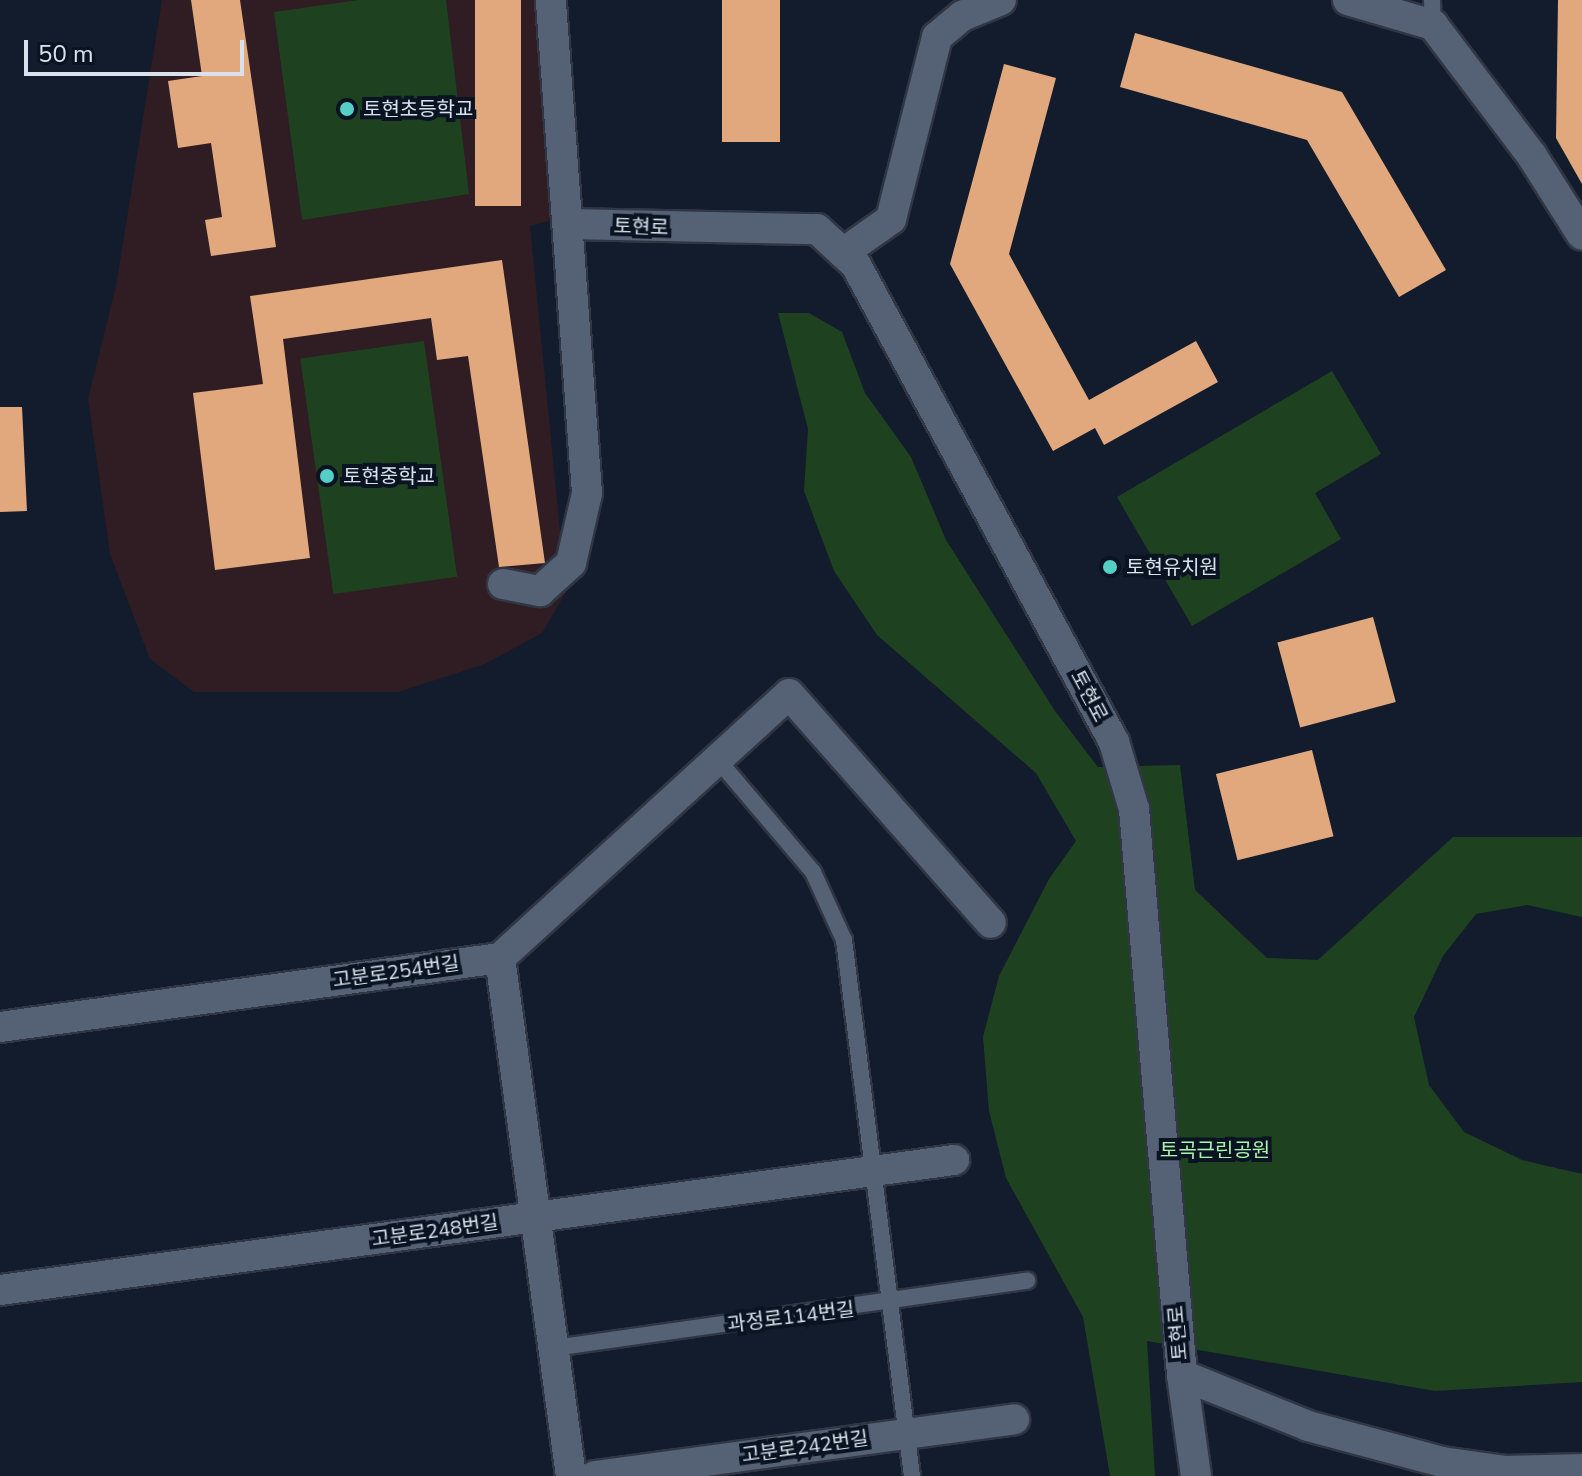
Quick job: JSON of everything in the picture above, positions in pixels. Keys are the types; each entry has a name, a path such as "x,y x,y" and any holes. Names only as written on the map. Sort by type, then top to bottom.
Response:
{"street":[{"path":"503,584 540,591 571,563 583,518 587,462 551,0"},
{"path":"843,253 891,219 937,37 962,16 1001,0"},
{"path":"1348,0 1432,13 1532,156 1582,235"},
{"name":"토현로","path":"569,224 817,229 856,265 1114,742 1134,809 1182,1375 1196,1476"},
{"path":"571,1476 500,958 789,694 991,923"},
{"name":"고분로254번길","path":"0,1027 500,958"},
{"name":"고분로248번길","path":"0,1290 954,1160"},
{"path":"1182,1375 1308,1426 1442,1462 1506,1471 1582,1469"},
{"name":"고분로242번길","path":"595,1476 1014,1419"}],"lane":[{"path":"718,760 813,872 844,940 870,1172 912,1476"},
{"name":"과정로114번길","path":"554,1348 889,1305 1027,1281"}],"shaded area":[{"name":"토현중학교","path":"162,0 542,0 559,218 530,226 566,592 542,633 485,664 398,692 194,692 150,659 110,554 88,399 116,286"}],"green space":[{"path":"359,0 446,0 469,194 302,220 274,12"},
{"name":"토곡근린공원","path":"778,313 809,313 842,332 865,393 911,457 946,540 1055,711 1098,767 1180,765 1195,890 1267,958 1318,960 1453,837 1582,837 1582,917 1527,905 1476,914 1443,956 1414,1017 1429,1085 1464,1132 1522,1160 1582,1174 1582,1382 1435,1391 1147,1341 1155,1476 1110,1476 1083,1317 1006,1178 989,1111 983,1037 999,976 1049,879 1076,841 1036,773 877,635 834,571 804,491 808,429"},
{"path":"424,341 457,577 333,594 300,358"},
{"path":"1332,371 1381,454 1315,493 1341,539 1192,626 1117,497"}],"building":[{"path":"191,0 240,0 276,247 211,256 205,220 222,217 211,143 178,148 168,81 202,76"},
{"path":"475,0 521,0 521,206 475,206"},
{"path":"722,0 780,0 780,142 722,142"},
{"path":"1558,0 1582,0 1582,184 1556,138"},
{"path":"1135,33 1342,92 1446,270 1399,297 1307,140 1120,87"},
{"path":"1004,64 1056,78 1009,254 1089,400 1196,341 1218,382 1104,445 1095,428 1053,451 950,264"},
{"path":"502,260 545,563 499,567 468,356 437,360 431,318 283,339 310,558 215,570 193,393 263,384 250,296"},
{"path":"0,407 22,407 27,511 0,512"},
{"path":"1373,617 1396,702 1300,728 1277,643"},
{"path":"1312,750 1334,836 1237,860 1216,774"}],"place":[{"name":"토현초등학교","path":"347,109"},
{"name":"토현중학교","path":"327,476"},
{"name":"토현유치원","path":"1110,567"}]}
